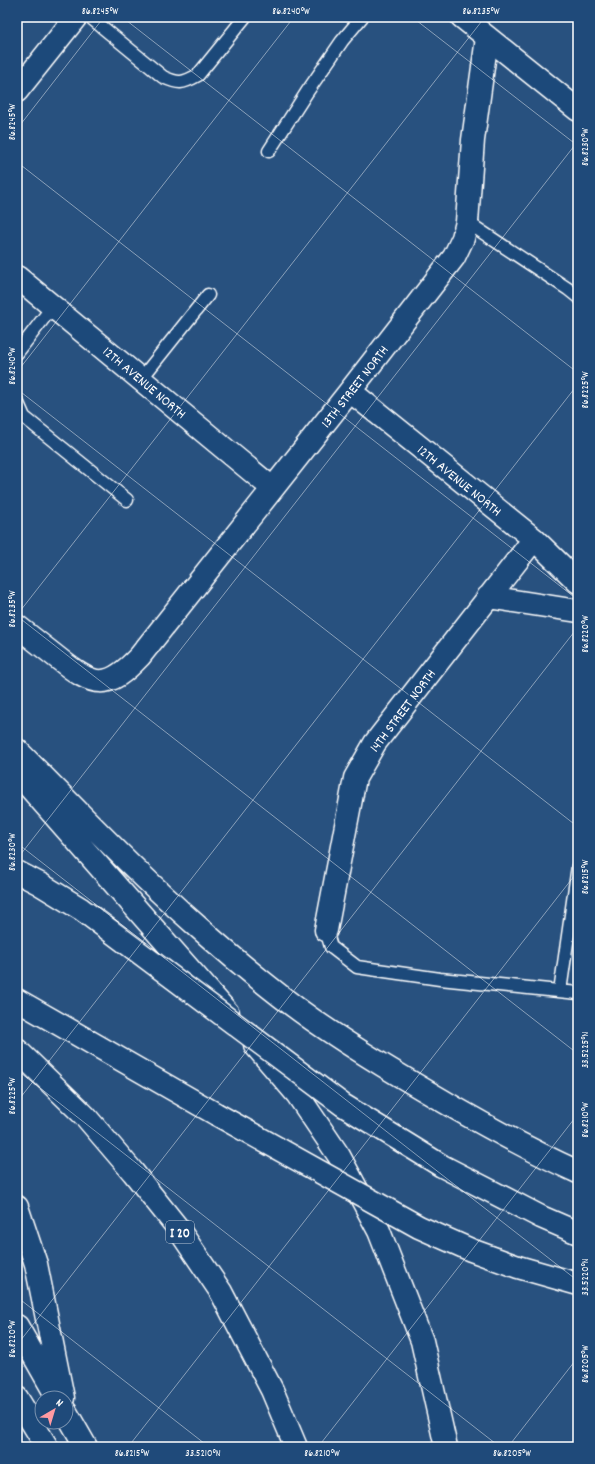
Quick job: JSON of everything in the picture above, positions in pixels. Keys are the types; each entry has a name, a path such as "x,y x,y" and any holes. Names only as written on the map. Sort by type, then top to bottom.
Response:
{"main road":[{"path":"17,91 76,17"},
{"path":"462,17 578,110"},
{"name":"13TH STREET NORTH","path":"17,626 83,677 97,681 107,680 120,674 140,656 454,257 464,238 467,222 473,140 488,38"},
{"name":"12TH AVENUE NORTH","path":"17,277 272,488"},
{"name":"12TH AVENUE NORTH","path":"350,391 534,539 578,582"},
{"path":"534,539 488,597 578,611"},
{"name":"14TH STREET NORTH","path":"326,930 356,778 375,742 488,597"},
{"path":"17,750 140,873 197,926 256,976 312,1020 395,1074 543,1156 578,1172"},
{"path":"17,773 297,1094 339,1156 379,1231 422,1341 446,1447"},
{"path":"17,872 81,909 343,1105 442,1166 541,1217 578,1233"},
{"path":"17,1000 216,1114 419,1227 471,1250 518,1267 578,1284"},
{"name":"I 20","path":"17,1050 86,1117 177,1227 221,1292 272,1390 296,1447"},
{"path":"17,1207 36,1264 61,1390"},
{"path":"17,1326 53,1390"},
{"path":"17,1398 47,1447"},
{"path":"74,1426 86,1447"},
{"path":"69,1430 72,1447"}],"lane":[{"path":"90,17 163,77 176,82 187,81 198,75 245,17"},
{"path":"269,151 342,41 362,17"},
{"path":"467,222 578,297"},
{"path":"141,379 208,295"},
{"path":"17,353 53,306"},
{"path":"17,401 24,417 127,500"},
{"path":"560,991 578,866"},
{"path":"326,930 331,947 357,967 440,979 578,993"}]}
